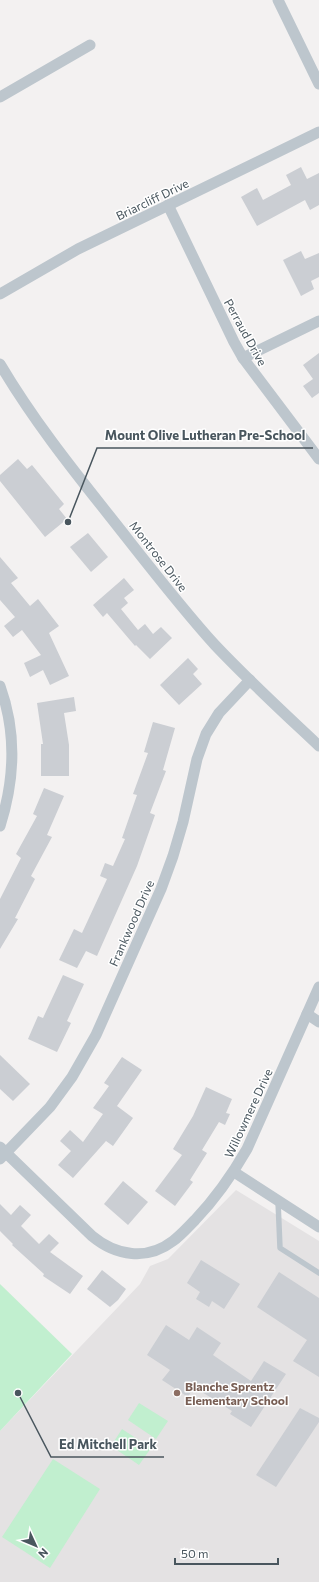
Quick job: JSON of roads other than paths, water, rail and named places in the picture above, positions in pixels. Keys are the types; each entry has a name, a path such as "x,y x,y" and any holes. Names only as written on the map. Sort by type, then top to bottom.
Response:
{"street":[{"path":"278,0 319,84"},
{"path":"0,97 90,45"},
{"name":"Briarcliff Drive","path":"0,294 78,250 319,132"},
{"name":"Perraud Drive","path":"168,206 243,358 319,459"},
{"path":"243,358 319,321"},
{"name":"Montrose Drive","path":"0,364 14,388 50,441 180,604 215,645 319,746"},
{"name":"Frankwood Drive","path":"2,1153 50,1106 72,1077 96,1035 161,889 183,822 198,759 206,734 219,713 250,680"},
{"path":"0,686 10,722 12,750 10,786 0,826"},
{"name":"Willowmere Drive","path":"2,1153 92,1236 108,1248 127,1253 156,1251 173,1241 203,1211 220,1192 234,1172 247,1149 319,987"},
{"path":"307,1014 319,1022"},
{"path":"234,1172 319,1227"}],"lane":[{"path":"278,1201 280,1248 319,1274"}],"place":[{"name":"Mount Olive Lutheran Pre-School","path":"68,522"},
{"name":"Ed Mitchell Park","path":"18,1393"},
{"name":"Blanche Sprentz Elementary School","path":"177,1393"}]}
